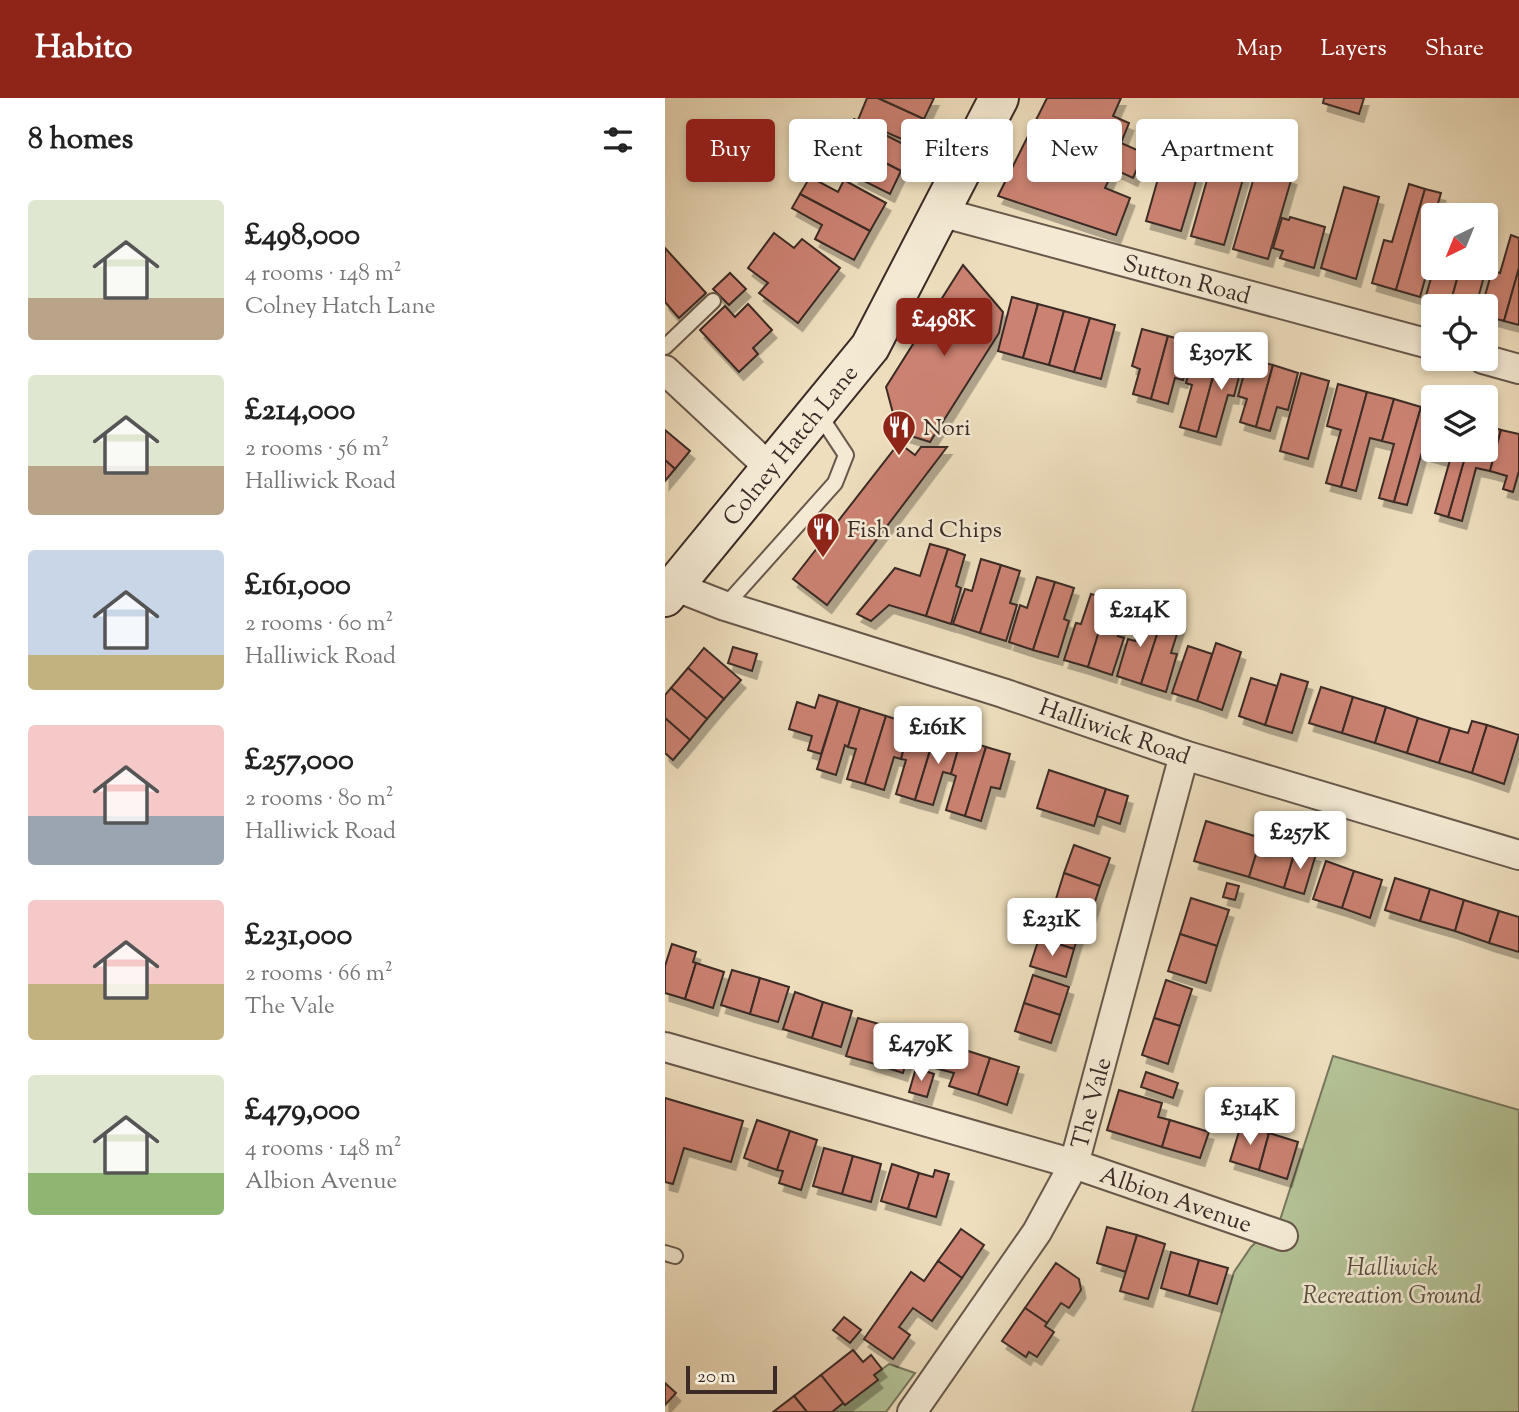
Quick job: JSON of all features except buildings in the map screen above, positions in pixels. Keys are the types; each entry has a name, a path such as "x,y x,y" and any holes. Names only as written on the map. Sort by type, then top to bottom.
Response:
{"main road":[{"name":"Colney Hatch Lane","path":"670,592 870,347 999,98"}],"street":[{"name":"Sutton Road","path":"940,212 1421,342"},
{"path":"1498,363 1519,369"},
{"path":"665,365 771,469"},
{"name":"Halliwick Road","path":"670,592 725,606 1003,693 1184,755 1519,855"},
{"name":"The Vale","path":"912,1412 1037,1232 1074,1164 1184,755"},
{"name":"Albion Avenue","path":"665,1047 1074,1164 1283,1236"}],"lane":[{"path":"665,365 713,301"},
{"path":"725,606 835,483 846,455 818,412"}],"green space":[{"name":"Halliwick Recreation Ground","path":"1333,1056 1519,1110 1519,1412 1192,1412 1234,1272 1251,1247 1280,1220"},
{"path":"889,1364 915,1373 886,1412 832,1412 877,1380 874,1375"}],"place":[{"name":"Nori","path":"899,457"},
{"name":"Fish and Chips","path":"823,559"}]}
